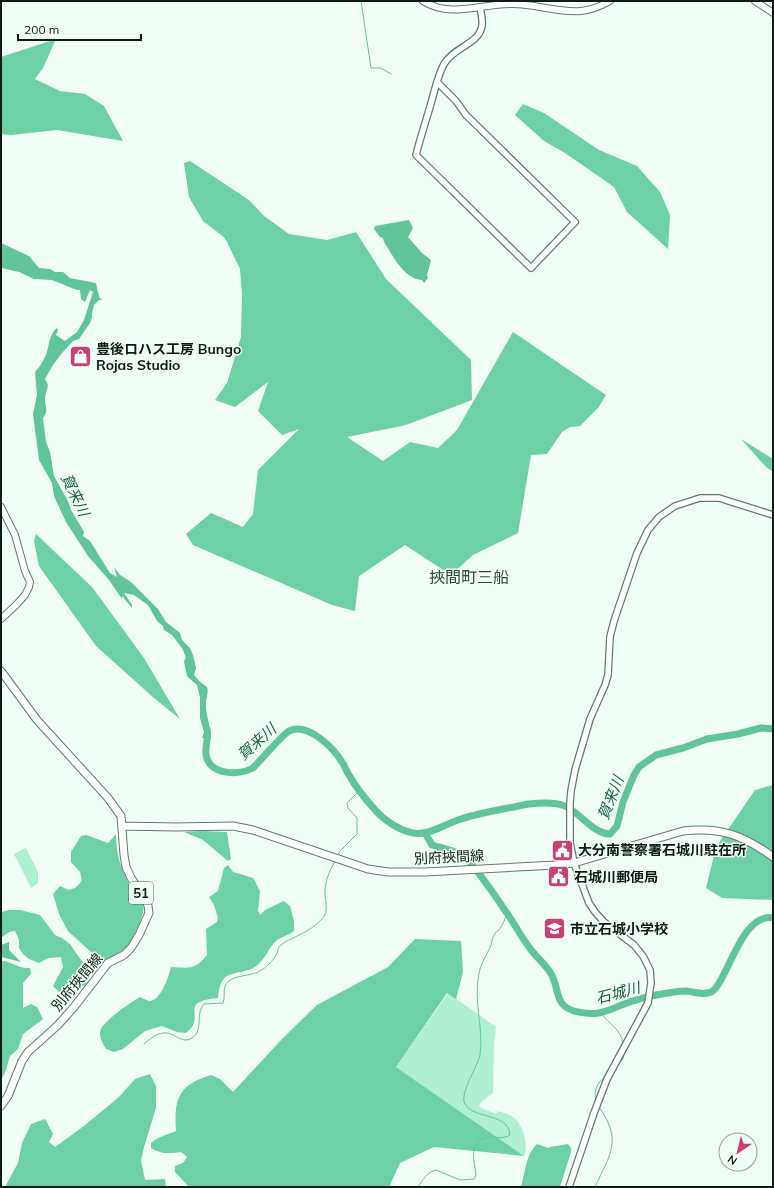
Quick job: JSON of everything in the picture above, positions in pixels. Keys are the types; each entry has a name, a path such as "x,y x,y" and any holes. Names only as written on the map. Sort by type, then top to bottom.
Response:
{"main road":[{"path":"423,1 434,7 449,10 466,10 480,7 514,4 580,11 595,8 610,1"},
{"path":"755,1 773,14"},
{"path":"1,507 15,535 25,571 30,582 24,595 1,619"},
{"name":"別府挾間線","path":"1,671 36,719 116,807 121,816 126,867 131,878 143,895 148,906 149,913 135,942 124,955 108,963 74,1008 58,1025 28,1052 22,1061 8,1096 1,1106"},
{"name":"別府挾間線","path":"122,826 233,826 253,830 368,869 388,872 555,866 574,863 683,831 702,829 738,836 757,845 773,857"}],"street":[{"path":"437,82 456,101 466,115 575,222 531,268 416,155 437,82 444,64 449,56 456,50 474,40 480,33 482,25 480,7"},
{"path":"570,1187 594,1113 607,1079 648,1003 652,983 650,970 643,956 634,945 604,922 589,903 574,863 570,842 571,791 575,770 590,719 605,685 608,674 610,637 614,621 637,554 648,530 659,517 676,506 700,498 719,498 773,515"}],"shaded area":[{"path":"56,39 43,68 35,79 60,91 85,94 104,106 123,141 57,130 11,135 1,134 1,57"},
{"path":"523,104 544,113 599,150 637,166 660,192 670,215 668,249 627,212 614,187 565,153 544,141 515,115"},
{"path":"190,161 249,200 264,216 289,234 327,240 356,232 386,279 471,360 472,400 406,425 347,437 383,461 410,442 438,448 457,430 513,332 606,395 598,408 580,426 570,427 562,432 547,454 531,455 518,533 473,555 451,575 405,545 359,576 355,611 332,605 193,545 186,534 211,513 243,527 253,514 258,470 299,429 282,435 258,411 268,382 235,407 215,400 227,383 241,337 242,294 240,269 225,238 203,221 189,197 184,163"},
{"path":"409,220 413,228 408,237 422,253 431,260 427,275 428,278 424,283 422,280 410,276 404,271 391,254 383,238 380,237 374,229 375,226"},
{"path":"1,243 29,256 39,268 50,269 55,272 63,272 70,278 96,283 99,297 102,300 99,300 94,305 90,323 79,339 73,341 62,353 45,379 48,385 45,397 46,411 43,418 46,442 50,452 54,476 84,532 83,536 90,541 110,573 117,577 114,567 120,575 131,582 158,609 166,622 180,633 182,640 190,648 196,668 194,675 208,689 206,708 210,728 209,738 202,738 204,732 200,718 200,697 197,685 187,676 184,662 186,657 182,648 172,635 164,630 163,626 157,621 148,605 134,595 124,593 132,605 132,608 122,596 122,599 109,580 88,556 66,522 54,496 52,483 39,460 33,414 37,395 35,372 46,355 52,334 57,328 58,330 56,335 65,341 77,332 84,320 93,292 90,290 85,302 81,299 80,290 52,280 34,279 19,272 1,268"},
{"path":"741,439 773,459 773,472 766,467"},
{"path":"36,534 92,587 144,658 180,719 154,698 96,646 39,566 34,541"},
{"path":"773,785 773,900 722,898 706,888 716,847 755,790"},
{"path":"184,832 227,832 231,859 228,861 203,840"},
{"path":"116,834 118,853 123,871 128,882 143,905 143,914 128,945 99,967 92,953 68,931 59,914 53,894 60,886 68,890 75,888 82,881 80,872 71,862 71,852 81,836 86,835 108,843"},
{"path":"26,848 38,872 38,883 31,888 14,854"},
{"path":"228,865 233,872 253,878 260,891 258,911 260,915 265,910 284,901 290,906 294,921 294,931 275,942 262,961 256,966 249,970 226,976 220,987 218,998 205,1000 195,1006 192,1027 186,1033 177,1032 162,1026 145,1031 123,1049 114,1052 106,1049 101,1040 100,1032 104,1025 113,1016 140,997 149,1001 157,997 164,987 171,967 183,968 195,966 207,955 206,929 217,922 218,918 214,905 209,897 218,891 224,868"},
{"path":"20,910 40,915 55,935 70,944 85,965 89,977 86,985 59,992 53,986 63,967 61,957 48,958 39,963 29,959 23,954 19,948 19,940 15,931 9,932 1,938 1,912"},
{"path":"415,939 461,941 463,972 456,999 447,993 396,1067 524,1156 434,1147 400,1163 389,1187 189,1187 175,1172 175,1166 183,1163 187,1157 181,1152 165,1153 151,1148 151,1143 158,1138 176,1131 177,1102 180,1095 191,1083 211,1075 220,1079 233,1092 282,1039 317,1005 388,967"},
{"path":"9,942 9,950 21,962 1,957 1,945"},
{"path":"1,961 30,968 31,974 23,983 23,1008 31,1004 37,1007 43,1019 23,1034 18,1049 10,1056 1,1081"},
{"path":"448,993 496,1027 494,1044 493,1093 481,1102 479,1106 496,1114 498,1111 508,1114 517,1120 524,1135 526,1147 524,1156 396,1067"},
{"path":"150,1074 156,1086 156,1108 141,1161 145,1180 165,1179 166,1187 5,1187 18,1163 22,1143 31,1124 45,1119 53,1134 49,1142 55,1147 84,1126 119,1097 135,1079"},
{"path":"537,1144 548,1148 568,1144 571,1148 560,1187 521,1187 528,1158 533,1148"}],"waterway":[{"path":"361,1 371,68 381,68 391,74"},
{"name":"賀来川","path":"207,729 208,735 206,754 208,761 218,770 232,773 247,771 253,768 289,731 296,729 311,733 326,743 338,756 355,784 379,814 387,821 405,831 416,833 429,832 455,821 478,814 526,804 546,803 562,805 574,812 597,830 610,834 617,826 623,802 634,775 639,767 656,755 683,748 707,739 738,734 761,728 773,729"},
{"path":"337,856 357,834 357,818 348,808 347,803 360,790"},
{"name":"石城川","path":"425,833 432,845 458,853 473,865 531,950 550,972 560,1000 567,1008 582,1013 600,1013 635,1000 681,991 708,993 715,989 721,981 746,933 754,924 763,919 773,918"},
{"path":"144,1044 155,1036 163,1033 171,1034 184,1040 192,1038 198,1031 201,1008 204,1004 223,1003 224,988 229,981 261,971 276,956 279,947 319,922 325,913 326,885 328,875 335,861"},
{"path":"418,1187 428,1174 436,1170 460,1180 474,1179 476,1175 474,1156 475,1145 484,1138 510,1135 508,1128 504,1123 498,1119 470,1109 465,1104 464,1100 466,1088 480,1055 481,1035 477,994 479,973 493,937 502,926 507,913"},
{"path":"601,1013 620,1034 623,1044"},
{"path":"616,1067 623,1059 624,1053"},
{"path":"596,1100 595,1093 597,1086 606,1076"},
{"path":"595,1187 612,1147 611,1129 599,1107"}],"place":[{"name":"豊後ロハス工房 Bungo Rojas Studio","path":"80,357"},
{"name":"大分南警察署石城川駐在所","path":"562,850"},
{"name":"石城川郵便局","path":"558,877"},
{"name":"市立石城小学校","path":"555,929"}],"district":[{"name":"挾間町三船","path":"469,577"}]}
